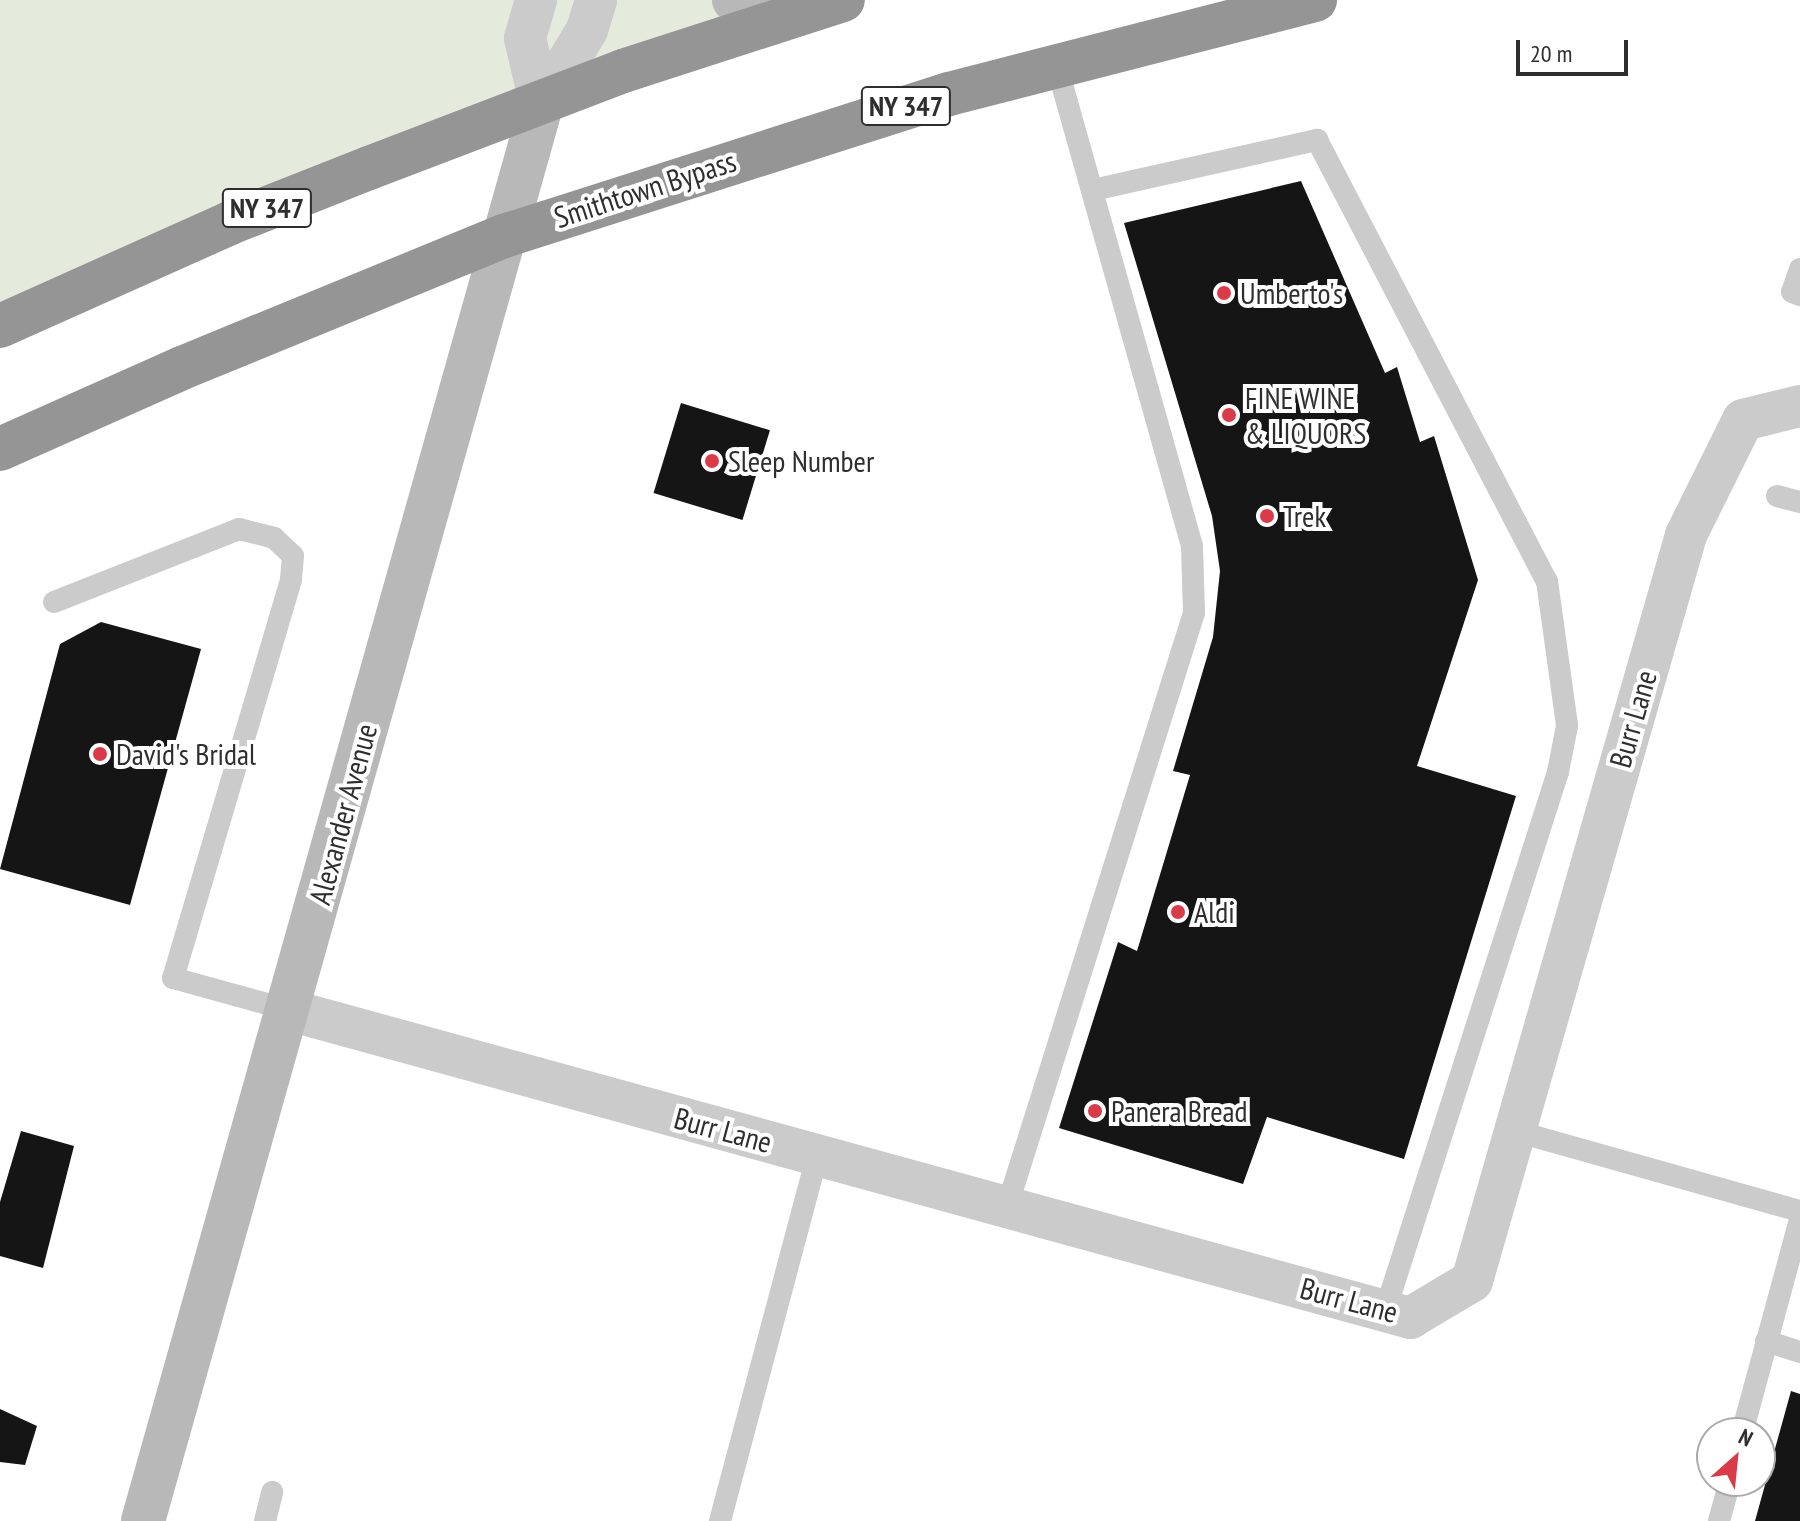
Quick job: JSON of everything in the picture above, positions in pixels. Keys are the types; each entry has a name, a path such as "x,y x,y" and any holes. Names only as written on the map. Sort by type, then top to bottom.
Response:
{"highway":[{"name":"NY 347","path":"0,326 230,223 541,106 623,71 843,0"},
{"name":"Smithtown Bypass","path":"0,449 196,362 504,236 817,133 1056,63 1315,0"}],"street":[{"path":"536,0 525,38 541,106"},
{"path":"541,106 587,30 596,0"},
{"path":"734,0 772,23"},
{"name":"Alexander Avenue","path":"143,1521 541,106"},
{"name":"Burr Lane","path":"289,1010 1410,1318 1472,1281 1686,535 1743,420 1800,406"}],"lane":[{"path":"1007,1207 1194,613 1192,546 1056,63"},
{"path":"1093,190 1317,140 1547,581 1567,726 1558,772 1385,1311"},
{"path":"1800,269 1792,292 1800,295"},
{"path":"1777,496 1800,502"},
{"path":"54,602 239,529 274,538 293,556 291,580 173,978 289,1010"},
{"path":"1515,1131 1800,1211"},
{"path":"720,1521 817,1156"},
{"path":"1746,1417 1800,1220"},
{"path":"1766,1341 1800,1352"},
{"path":"265,1521 272,1492"},
{"path":"1719,1521 1726,1497"}],"shaded area":[{"path":"0,0 848,0 0,309"}],"building":[{"path":"1301,181 1385,373 1397,367 1420,442 1434,436 1478,580 1417,766 1516,796 1404,1159 1267,1117 1243,1184 1059,1128 1118,942 1137,951 1190,775 1173,771 1213,637 1220,571 1212,516 1124,223"},
{"name":"Sleep Number","path":"681,403 770,430 742,520 654,493"},
{"name":"David's Bridal","path":"101,622 201,649 130,905 0,869 60,644"},
{"path":"21,1131 74,1146 43,1268 0,1256 0,1202"},
{"path":"1791,1391 1800,1394 1800,1521 1755,1521 1762,1497 1776,1497 1776,1445"},
{"path":"0,1409 37,1426 25,1465 0,1462"}],"place":[{"name":"Umberto's","path":"1224,293"},
{"name":"FINE WINE & LIQUORS","path":"1229,415"},
{"name":"Sleep Number","path":"712,461"},
{"name":"Trek","path":"1267,516"},
{"name":"David's Bridal","path":"100,754"},
{"name":"Aldi","path":"1178,912"},
{"name":"Panera Bread","path":"1095,1111"}]}
